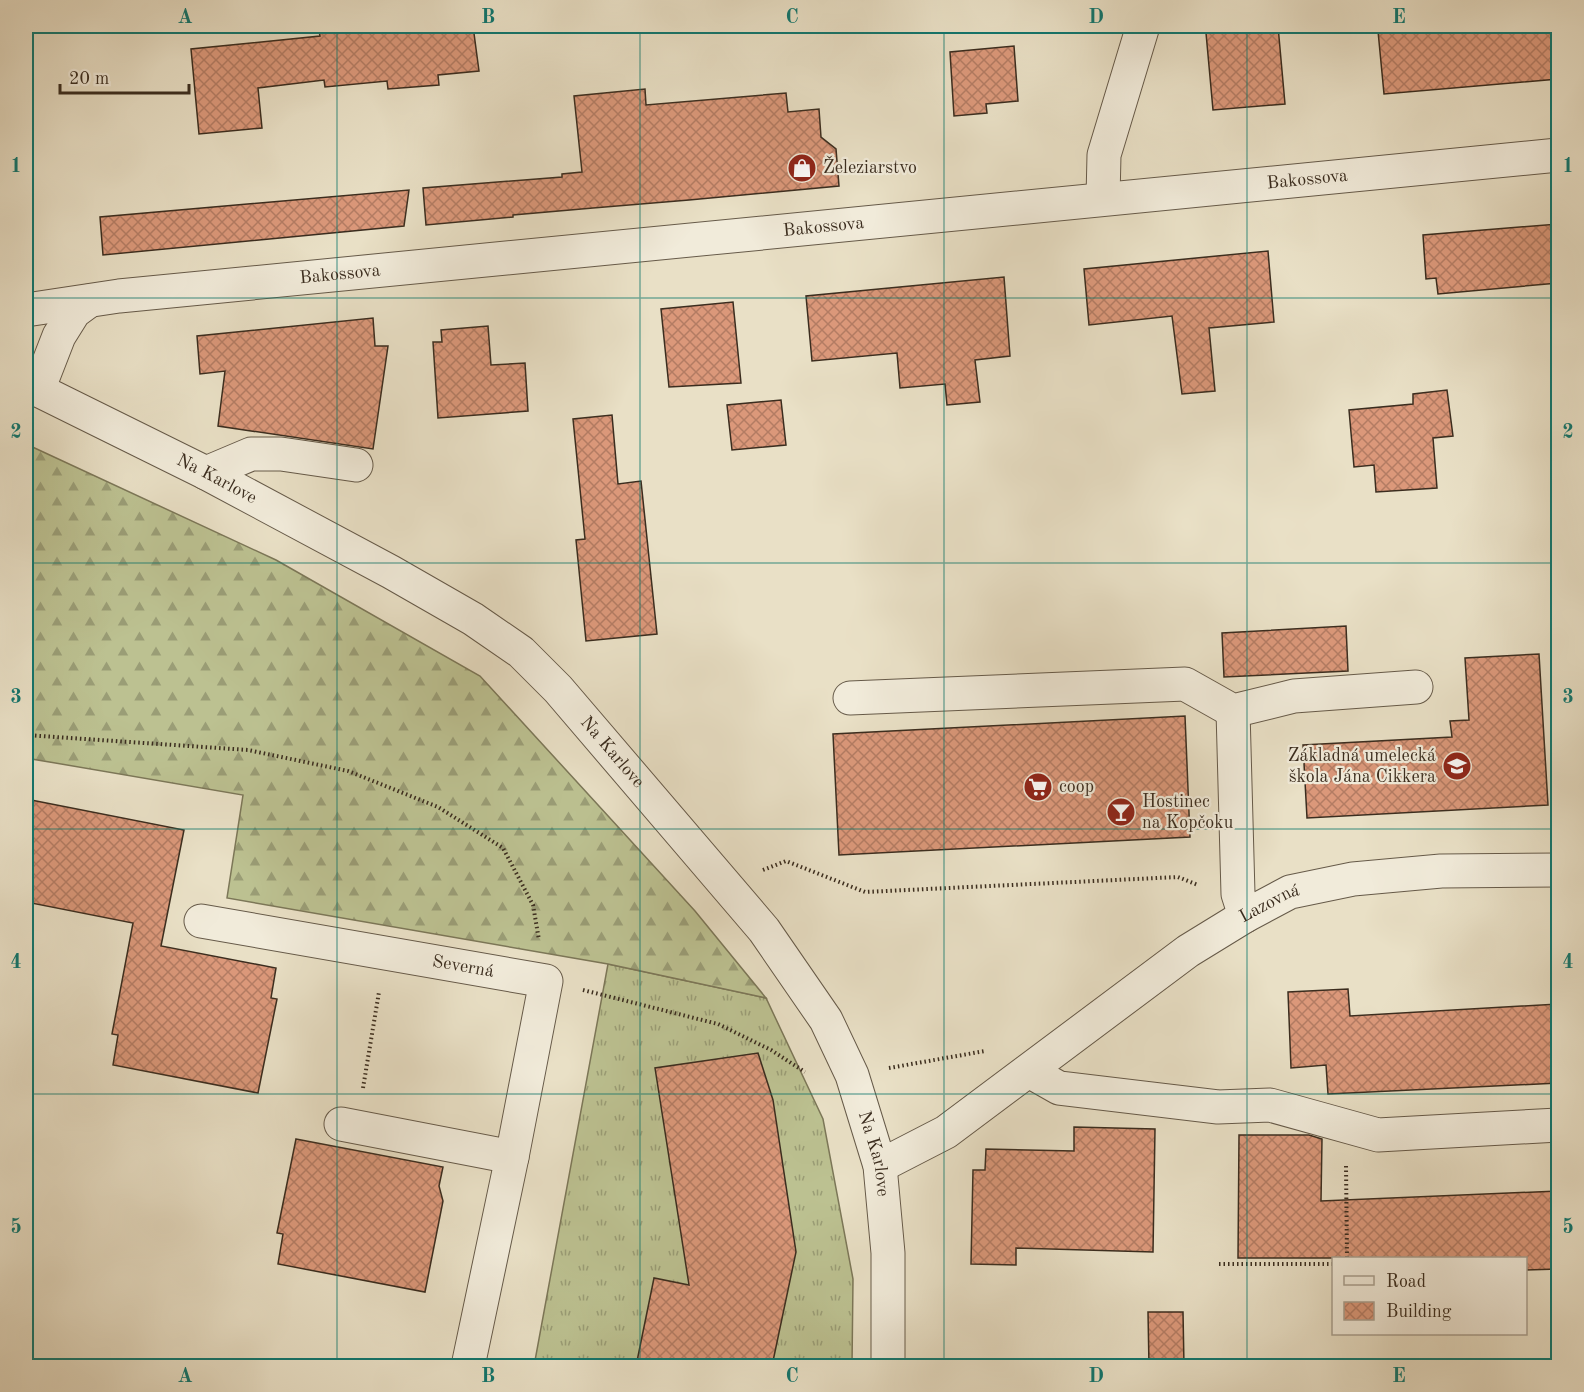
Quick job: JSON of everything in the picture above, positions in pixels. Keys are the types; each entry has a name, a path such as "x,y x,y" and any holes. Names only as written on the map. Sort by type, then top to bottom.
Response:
{"street":[{"path":"1103,198 1104,156 1143,26"},
{"name":"Bakossova","path":"28,310 119,296 1558,154"},
{"path":"32,387 74,312 89,302"},
{"name":"Na Karlove","path":"32,387 206,473 391,572 473,619 521,652 558,689 764,930 826,1020 852,1075 880,1166 888,1253 888,1366"},
{"path":"206,473 251,454 281,453 356,465"},
{"path":"850,698 1185,684 1233,711 1294,696 1416,687"},
{"path":"1233,711 1238,894 1245,916"},
{"name":"Lazovná","path":"880,1166 946,1132 1188,951 1290,892 1353,879 1441,871 1558,870"},
{"name":"Severná","path":"201,921 546,981"},
{"path":"468,1366 546,981"},
{"path":"1029,1071 1059,1088 1218,1107 1270,1105 1378,1135 1558,1125"},
{"path":"348,1125 512,1157"}],"path":[{"path":"26,735 248,750 348,771 438,807 503,848 533,905 546,981 718,1024 771,1050 810,1075"},
{"path":"786,861 865,892 1178,877 1196,883 1203,889"},
{"path":"348,1125 386,953"},
{"path":"878,1070 991,1050"},
{"path":"1346,1126 1347,1257"},
{"path":"1219,1264 1332,1264"}],"green space":[{"path":"26,444 276,560 480,676 695,911 766,998 608,964 227,898 243,795 26,758"},
{"path":"608,964 766,998 823,1119 853,1279 852,1366 534,1366"}],"building":[{"path":"318,26 473,26 479,71 438,75 439,85 388,89 387,81 325,87 324,80 258,88 262,128 199,134 191,49 320,36"},
{"path":"1278,26 1285,104 1213,110 1206,33"},
{"path":"1446,26 1558,26 1558,79 1384,94 1378,31"},
{"path":"1014,46 1018,101 986,104 987,113 954,116 950,52"},
{"path":"645,89 646,105 786,93 788,112 819,109 821,137 836,149 839,186 426,225 423,188 562,177 562,174 582,172 574,96"},
{"path":"409,190 404,226 103,255 100,217"},
{"path":"1558,224 1558,283 1438,294 1436,278 1426,279 1423,235"},
{"path":"1268,251 1274,322 1209,328 1215,391 1182,394 1172,316 1089,325 1084,269"},
{"path":"1004,277 1010,356 975,360 980,402 947,405 945,384 900,388 897,353 812,361 806,296"},
{"path":"733,302 741,383 669,387 661,309"},
{"path":"373,318 375,346 388,346 373,449 218,426 225,371 200,374 197,336"},
{"path":"488,326 491,365 525,363 528,411 438,418 433,342 442,342 441,330"},
{"path":"1447,390 1453,436 1433,438 1437,488 1376,492 1374,465 1354,467 1349,410 1413,404 1413,394"},
{"path":"781,400 786,445 732,450 727,405"},
{"path":"612,415 618,484 641,481 657,634 586,641 576,540 585,539 573,419"},
{"path":"1346,626 1348,671 1224,677 1222,633"},
{"path":"1539,654 1548,805 1307,818 1303,745 1452,737 1450,721 1469,720 1465,658"},
{"path":"1185,716 1190,837 839,855 833,734"},
{"path":"26,799 184,830 161,946 276,968 271,998 277,999 258,1093 113,1065 118,1035 112,1034 133,923 26,902"},
{"path":"1348,989 1350,1016 1558,1004 1558,1083 1328,1094 1326,1065 1291,1068 1288,992"},
{"path":"758,1053 773,1100 796,1252 772,1366 636,1366 654,1278 689,1285 655,1068"},
{"path":"1074,1127 1155,1129 1153,1252 1016,1248 1016,1265 971,1264 973,1170 985,1170 986,1149 1074,1151"},
{"path":"1239,1135 1309,1135 1322,1139 1321,1201 1558,1191 1558,1269 1527,1270 1527,1257 1238,1258"},
{"path":"296,1139 443,1167 439,1186 443,1201 425,1292 278,1264 283,1234 277,1233"},
{"path":"1148,1312 1183,1312 1184,1366 1149,1366"}],"place":[{"name":"Železiarstvo","path":"802,168"},
{"name":"Základná umelecká škola Jána Cikkera","path":"1457,766"},
{"name":"coop","path":"1038,787"},
{"name":"Hostinec na Kopčoku","path":"1121,812"}]}
